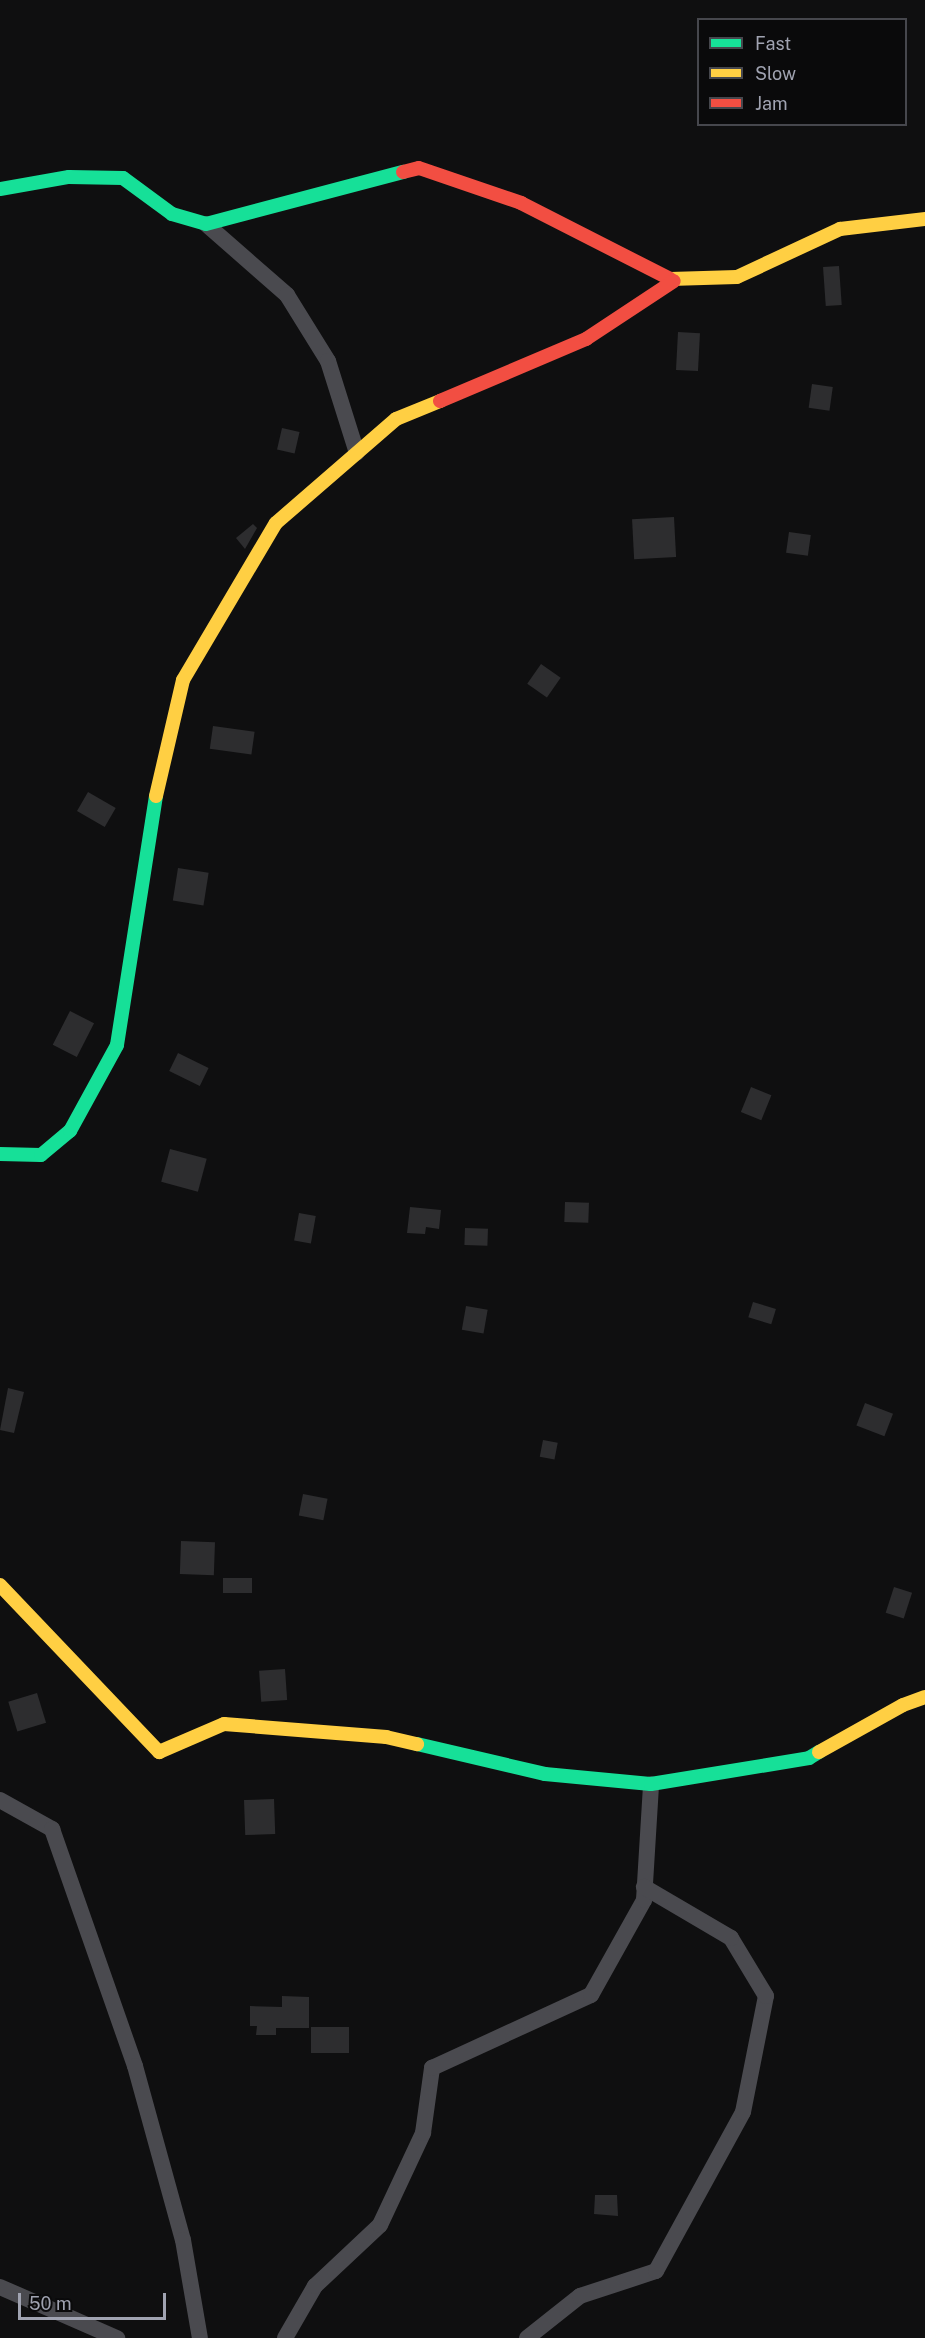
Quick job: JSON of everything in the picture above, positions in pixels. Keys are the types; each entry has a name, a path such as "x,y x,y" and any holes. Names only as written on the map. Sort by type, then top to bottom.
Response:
{"street":[{"path":"206,224 419,168 521,203 674,281"},
{"path":"0,189 69,177 123,178 172,214 206,224 287,295 328,360 357,453"},
{"path":"0,1154 41,1155 70,1131 117,1045 152,814 183,680 276,523 396,419 586,339 674,281 737,277 840,229 925,219"},
{"path":"0,1585 159,1752 224,1724 386,1737 545,1774 651,1784 809,1758 903,1705 925,1697"},
{"path":"285,2338 315,2286 380,2225 423,2133 432,2068 591,1995 644,1900 651,1784"},
{"path":"0,1800 52,1829 135,2066 183,2240 200,2338"},
{"path":"527,2338 580,2296 656,2271 743,2112 766,1996 731,1938 644,1887"},
{"path":"0,2287 117,2338"}],"building":[{"path":"839,266 842,305 826,306 823,267"},
{"path":"678,332 700,333 698,371 676,370"},
{"path":"812,384 833,387 829,411 809,408"},
{"path":"282,428 300,432 295,453 277,449"},
{"path":"674,517 676,557 634,559 632,519"},
{"path":"253,524 257,528 245,549 236,538"},
{"path":"789,532 811,535 808,556 786,553"},
{"path":"541,664 561,678 547,697 527,684"},
{"path":"213,726 255,732 251,755 210,749"},
{"path":"88,792 116,808 105,827 77,811"},
{"path":"178,868 209,873 203,905 173,901"},
{"path":"70,1011 94,1023 77,1057 53,1045"},
{"path":"178,1053 209,1068 200,1086 169,1071"},
{"path":"751,1087 771,1095 761,1120 741,1112"},
{"path":"170,1149 207,1159 198,1192 161,1182"},
{"path":"565,1202 589,1203 588,1223 564,1222"},
{"path":"410,1207 441,1210 439,1229 426,1227 425,1234 407,1233"},
{"path":"299,1213 316,1216 311,1244 294,1241"},
{"path":"465,1228 488,1229 487,1246 464,1245"},
{"path":"753,1302 776,1309 771,1324 748,1317"},
{"path":"466,1306 488,1310 483,1333 462,1330"},
{"path":"8,1388 24,1392 14,1433 0,1430"},
{"path":"865,1403 893,1414 884,1436 856,1425"},
{"path":"543,1440 558,1443 554,1460 540,1457"},
{"path":"303,1494 328,1499 323,1520 299,1516"},
{"path":"181,1541 215,1542 214,1575 180,1574"},
{"path":"223,1578 252,1578 252,1593 223,1593"},
{"path":"894,1587 912,1593 904,1619 886,1613"},
{"path":"285,1669 287,1700 261,1702 259,1671"},
{"path":"37,1693 46,1723 17,1731 8,1702"},
{"path":"274,1799 275,1834 245,1835 244,1800"},
{"path":"282,1996 309,1997 309,2028 276,2028 276,2035 256,2035 257,2026 250,2026 250,2006 282,2007"},
{"path":"311,2027 349,2027 349,2053 311,2053"},
{"path":"595,2195 617,2195 618,2216 594,2214"}],"traffic: fast":[{"path":"0,189 69,177 123,178 172,214 206,224 403,172"},
{"path":"0,1154 41,1155 70,1131 117,1045 156,796"},
{"path":"417,1744 545,1774 651,1784 809,1758 819,1752"}],"traffic: slow":[{"path":"670,279 737,277 840,229 925,219"},
{"path":"156,796 183,680 276,523 396,419 440,401"},
{"path":"0,1585 159,1752 224,1724 386,1737 417,1744"},
{"path":"819,1752 903,1705 925,1697"}],"traffic: jam":[{"path":"403,172 419,168 521,203 670,279"},
{"path":"440,401 586,339 674,281"}]}
